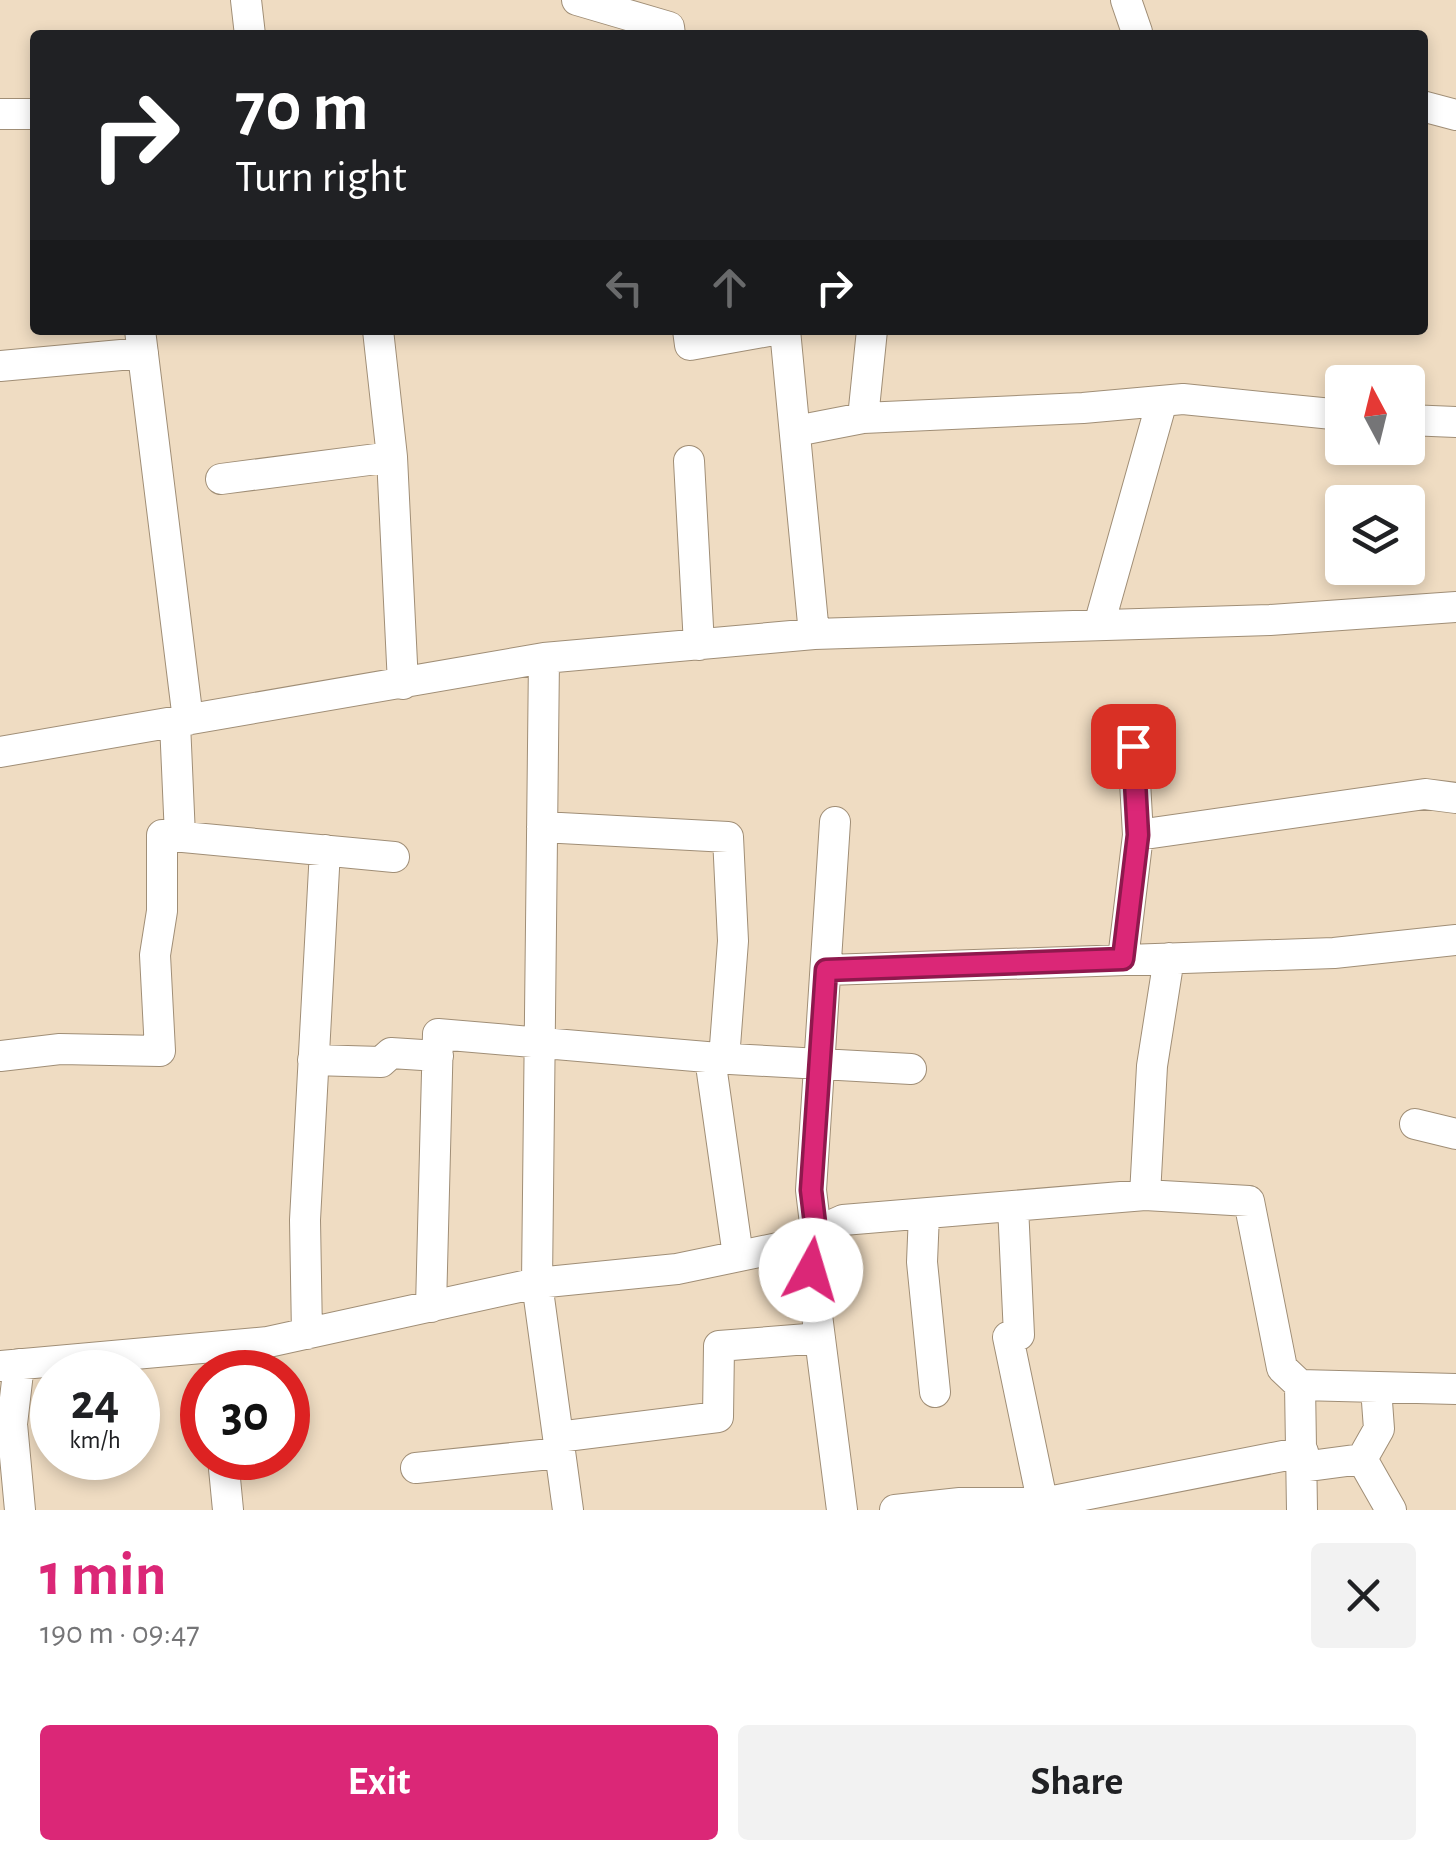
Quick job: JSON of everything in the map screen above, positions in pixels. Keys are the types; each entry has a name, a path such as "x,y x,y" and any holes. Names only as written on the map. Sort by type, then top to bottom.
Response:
{"street":[{"path":"246,0 249,30"},
{"path":"577,0 669,30"},
{"path":"1126,0 1134,30"},
{"path":"1428,108 1456,115"},
{"path":"0,114 30,114"},
{"path":"379,335 392,457 403,684"},
{"path":"689,335 690,345 746,335"},
{"path":"786,335 814,634"},
{"path":"863,418 871,335"},
{"path":"0,366 142,341 181,722 180,836"},
{"path":"796,431 863,418 1083,408 1184,399 1325,412"},
{"path":"1100,625 1162,401"},
{"path":"1425,421 1456,422"},
{"path":"221,480 392,457"},
{"path":"689,461 699,645"},
{"path":"0,752 544,658 814,634 1270,620 1456,607"},
{"path":"544,658 538,1282 568,1510"},
{"path":"1123,959 1138,835 1133,746"},
{"path":"1138,835 1425,794 1456,798"},
{"path":"835,822 811,1234 842,1510"},
{"path":"542,827 728,837 733,940 717,1058 738,1256"},
{"path":"0,1056 60,1049 160,1051 155,954 162,912 162,835 394,857"},
{"path":"307,1334 304,1220 325,850"},
{"path":"826,970 1334,953 1456,940"},
{"path":"1145,1195 1152,1066 1169,958"},
{"path":"431,1307 438,1034 717,1058 911,1069"},
{"path":"313,1060 381,1062 390,1053 438,1056"},
{"path":"1415,1124 1456,1134"},
{"path":"244,1350 538,1282 676,1269 738,1256 783,1246 843,1220 1145,1195 1249,1201 1282,1368 1300,1384 1456,1389"},
{"path":"1013,1206 1019,1335 1008,1337 1044,1506"},
{"path":"924,1214 922,1262 935,1392"},
{"path":"416,1468 718,1417 719,1346 820,1338"},
{"path":"20,1510 9,1364 180,1361"},
{"path":"1300,1384 1302,1510"},
{"path":"1362,1460 1379,1428 1376,1388"},
{"path":"895,1510 960,1502 1044,1506 1302,1460 1362,1460"},
{"path":"1362,1460 1390,1510"},
{"path":"225,1480 228,1510"}],"route":[{"path":"811,1270 806,1236 816,1232 811,1190 826,970 1123,959 1138,835 1133,746"}]}
